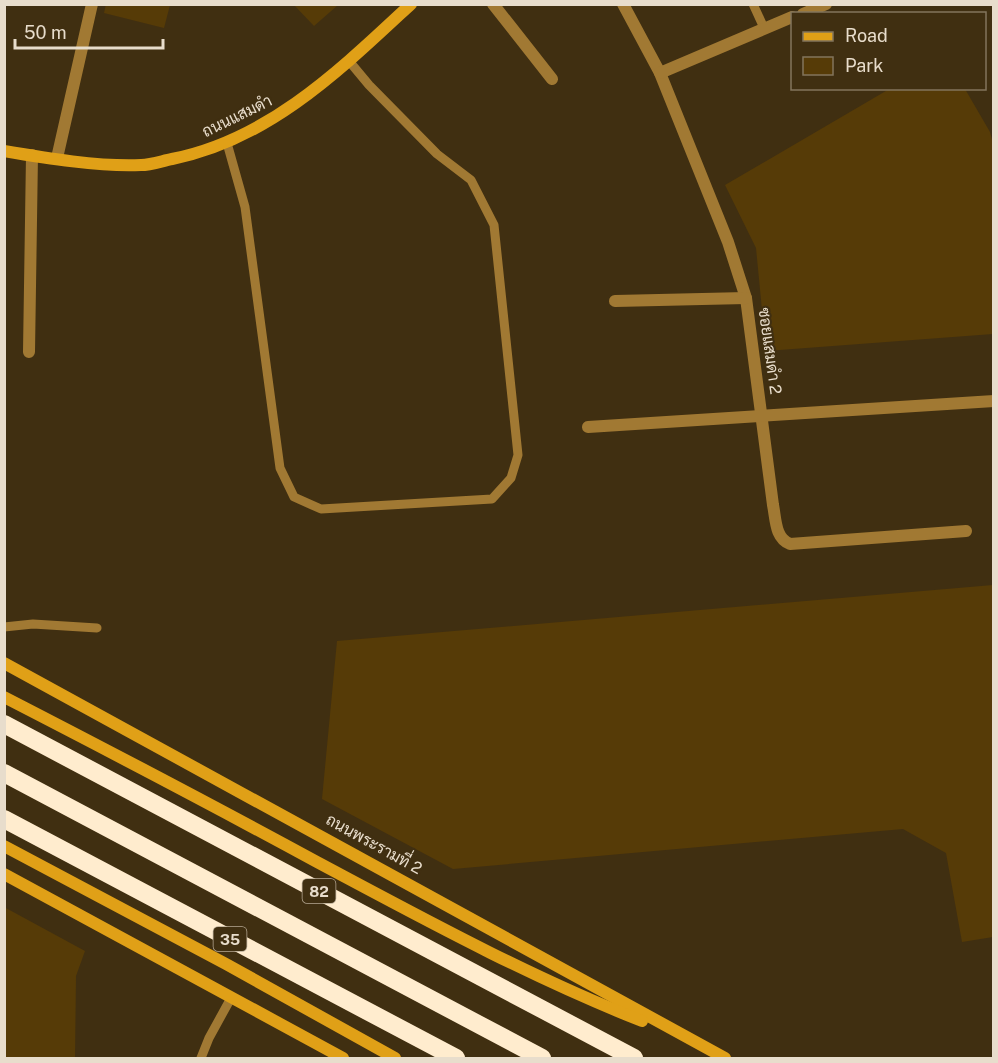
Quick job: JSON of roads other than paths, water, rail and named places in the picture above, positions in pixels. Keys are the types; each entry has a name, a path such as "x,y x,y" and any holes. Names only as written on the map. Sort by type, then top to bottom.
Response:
{"highway":[{"name":"82","path":"4,724 634,1059"},
{"path":"4,733 621,1059"},
{"path":"4,773 542,1059"},
{"name":"35","path":"4,819 456,1059"}],"main road":[{"name":"ถนนแสมดำ","path":"4,151 111,164 143,165 194,155 227,143 294,106 350,61 411,4"},
{"name":"ถนนพระรามที่ 2","path":"4,663 725,1059"},
{"path":"4,697 154,774 456,936 605,1007 691,1041"},
{"path":"4,846 142,919 395,1059"},
{"path":"4,874 343,1059"}],"street":[{"path":"57,158 92,4"},
{"path":"493,4 552,79"},
{"name":"ซอยแสมดำ 2","path":"623,4 660,73 728,242 746,298 778,534 783,541 790,544 966,531"},
{"path":"808,12 826,4"},
{"path":"660,73 791,17"},
{"path":"29,352 32,155"},
{"path":"615,301 746,298"},
{"path":"588,427 993,401"}],"lane":[{"path":"753,4 764,28"},
{"path":"227,143 245,207 280,468 294,496 321,509 492,499 512,478 518,455 494,225 471,180 437,154 369,85 350,61"},
{"path":"4,627 33,624 97,628"},
{"path":"201,1059 209,1038 231,998"}]}
